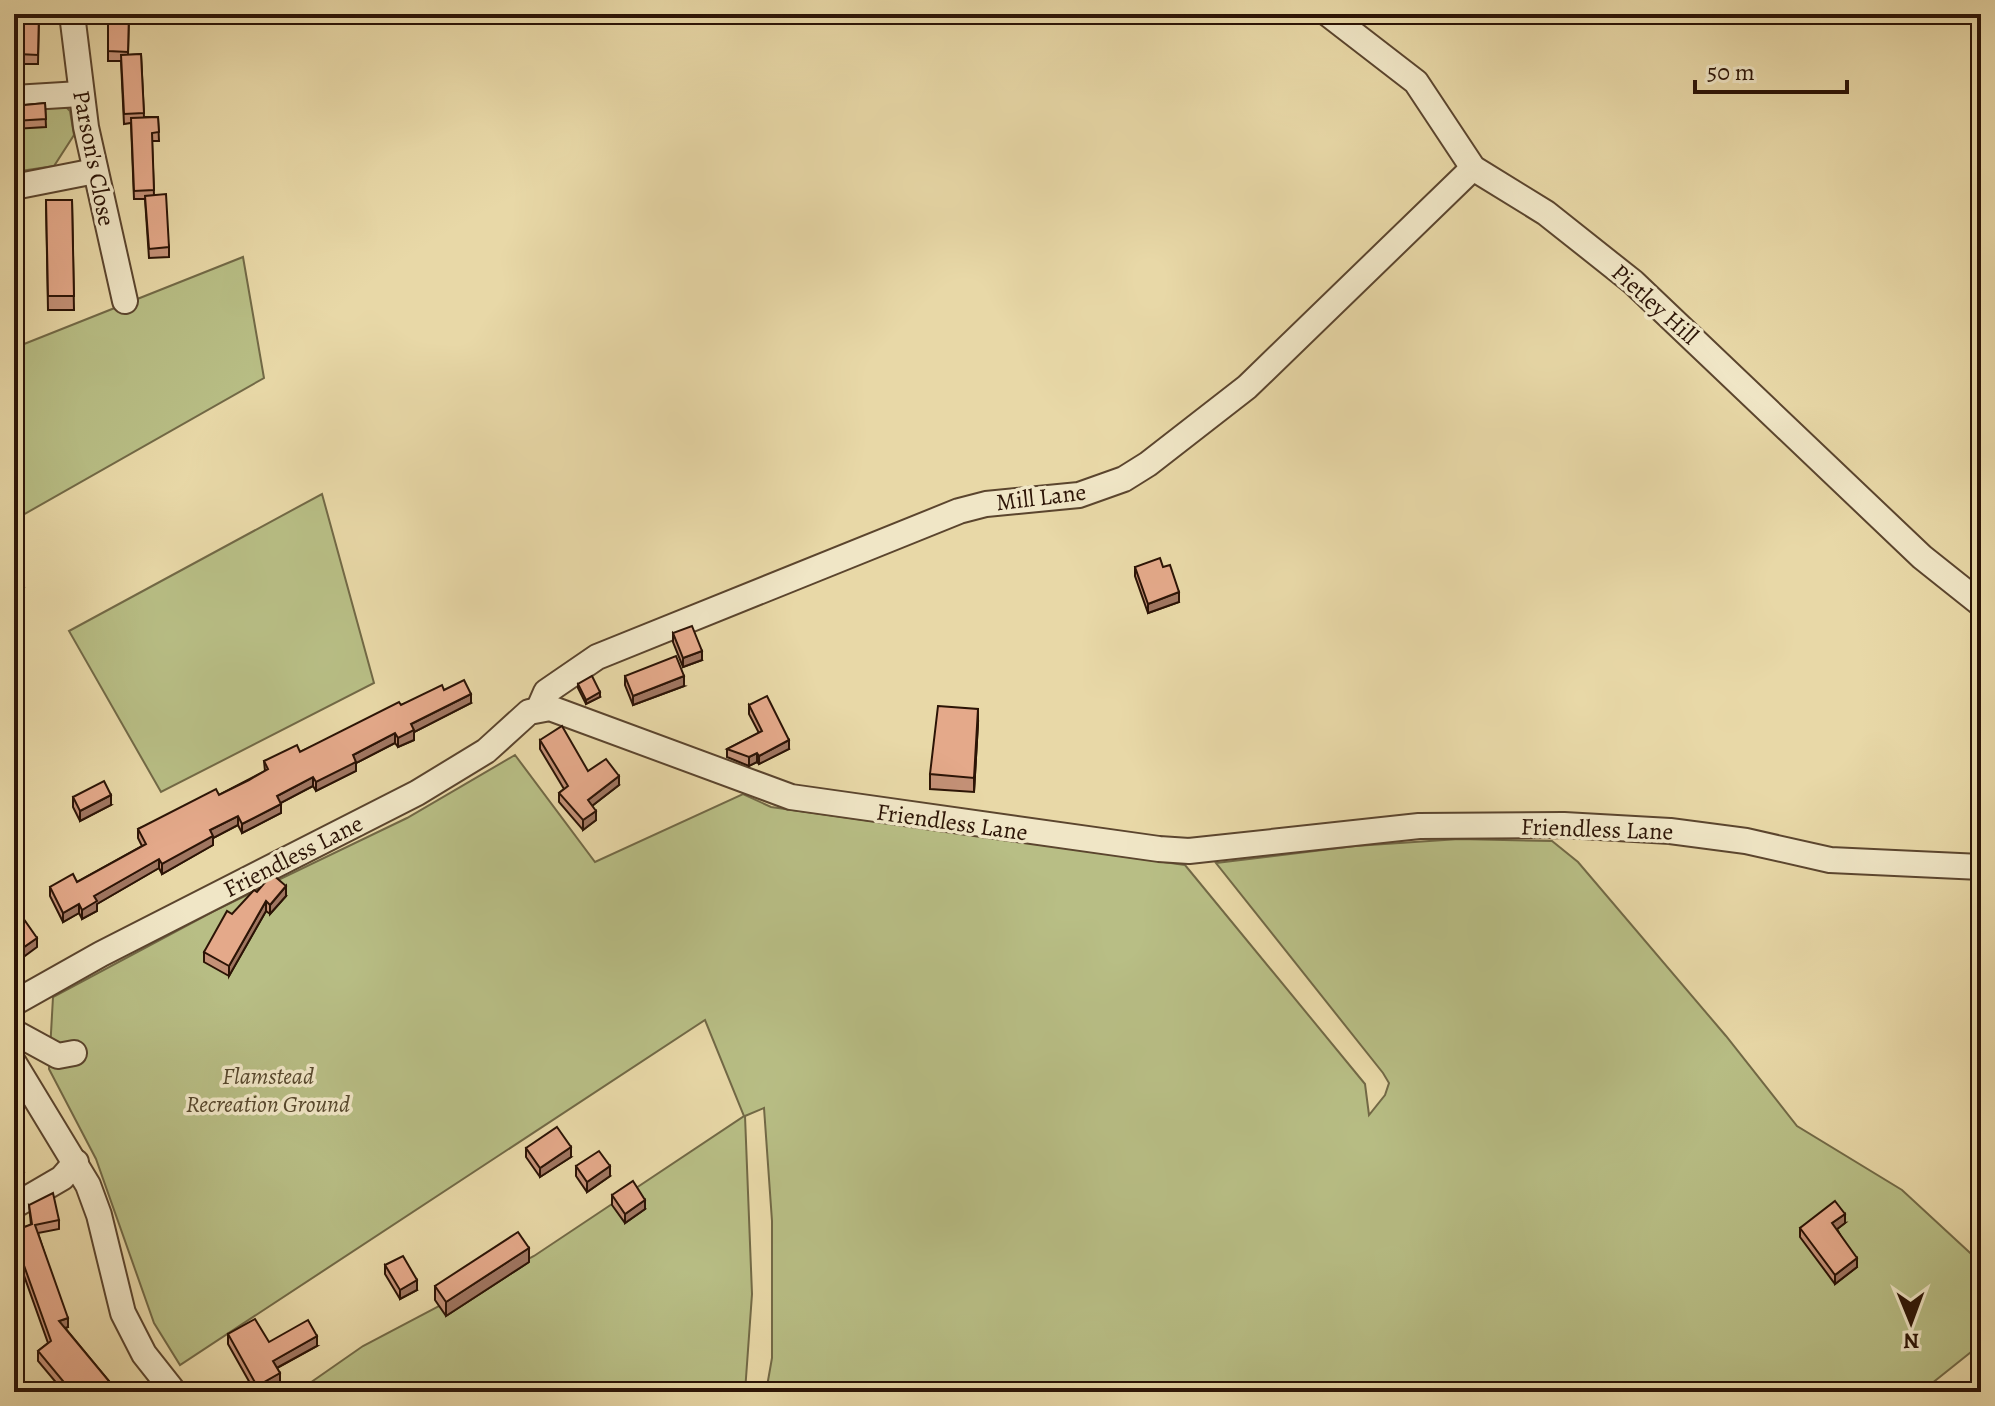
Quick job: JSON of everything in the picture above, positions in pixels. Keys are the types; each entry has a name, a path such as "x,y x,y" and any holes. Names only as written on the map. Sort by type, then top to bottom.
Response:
{"street":[{"name":"Parson's Close","path":"72,14 80,94 125,301"},
{"name":"Pietley Hill","path":"1328,14 1416,82 1473,168 1546,213 1633,282 1922,557 1981,604"},
{"path":"14,98 80,94"},
{"name":"Mill Lane","path":"539,708 546,692 597,657 959,511 986,504 1079,495 1124,479 1247,387 1473,168"},
{"path":"14,187 95,171"},
{"name":"Friendless Lane","path":"14,1003 127,940 424,789 486,751 521,719 539,708 560,709 649,747 791,797 1159,849 1189,851 1419,826 1564,825 1700,835 1830,860 1981,867"},
{"path":"14,1032 58,1056 74,1053"},
{"path":"14,1063 76,1162 99,1215 123,1313 144,1354 174,1392"},
{"path":"14,1206 62,1178 76,1162"}],"green space":[{"path":"45,105 66,107 70,111 74,135 54,166 14,172 14,129"},
{"path":"243,257 264,378 14,520 14,348"},
{"path":"322,494 374,683 161,792 69,631"},
{"name":"Flamstead Recreation Ground","path":"515,755 595,862 743,794 771,807 1185,865 1365,1084 1369,1115 1385,1095 1389,1083 1383,1073 1216,863 1355,846 1459,839 1552,841 1578,862 1726,1036 1797,1126 1902,1190 1981,1263 1981,1344 1921,1392 766,1392 772,1358 772,1221 764,1108 745,1116 752,1294 745,1392 297,1392 363,1346 534,1256 744,1116 705,1020 180,1365 154,1323 96,1159 49,1069 53,997 214,911 407,818"}],"building":[{"path":"19,14 39,14 38,55 18,54"},
{"path":"108,14 129,14 128,52 108,51"},
{"path":"141,54 144,113 124,114 121,55"},
{"path":"45,103 46,119 14,121 14,106"},
{"path":"158,117 159,132 152,133 154,190 134,191 131,118"},
{"path":"166,194 169,247 149,249 145,196"},
{"path":"46,200 72,200 74,296 48,296"},
{"path":"14,558 24,587 14,592"},
{"path":"1160,558 1163,567 1170,565 1179,592 1148,604 1135,567"},
{"path":"692,626 702,651 683,658 673,633"},
{"path":"676,656 684,676 633,696 625,676"},
{"path":"592,676 600,692 586,700 578,684"},
{"path":"464,680 471,694 411,724 414,730 398,738 395,733 353,755 356,762 316,782 313,777 277,796 281,804 242,824 238,816 210,830 213,836 162,864 159,859 94,896 97,901 82,910 79,904 63,913 50,887 73,874 77,882 146,844 138,829 216,789 219,795 249,780 268,769 264,761 297,745 300,752 399,702 401,705 442,685 444,690"},
{"path":"767,696 789,740 759,756 757,753 749,757 727,749 762,731 749,705"},
{"path":"938,706 978,709 974,778 930,774"},
{"path":"562,726 588,771 606,759 619,776 588,800 596,811 583,820 559,793 568,786 540,740"},
{"path":"104,781 111,795 80,811 73,797"},
{"path":"272,874 286,886 270,905 266,901 229,966 204,952 227,911 232,914"},
{"path":"14,905 37,938 14,954"},
{"path":"557,1127 571,1147 540,1168 526,1148"},
{"path":"14,1148 24,1172 14,1177"},
{"path":"599,1151 610,1166 587,1182 576,1166"},
{"path":"633,1181 645,1200 625,1214 612,1195"},
{"path":"53,1193 59,1220 35,1225 68,1318 59,1321 118,1392 72,1392 38,1351 51,1341 17,1246 14,1247 14,1231 32,1224 29,1205"},
{"path":"1835,1201 1845,1214 1832,1223 1857,1258 1835,1275 1800,1228"},
{"path":"518,1232 529,1248 446,1302 435,1286"},
{"path":"403,1256 417,1280 400,1290 385,1265"},
{"path":"255,1319 269,1342 308,1320 317,1336 273,1361 280,1373 257,1386 228,1334"}]}
